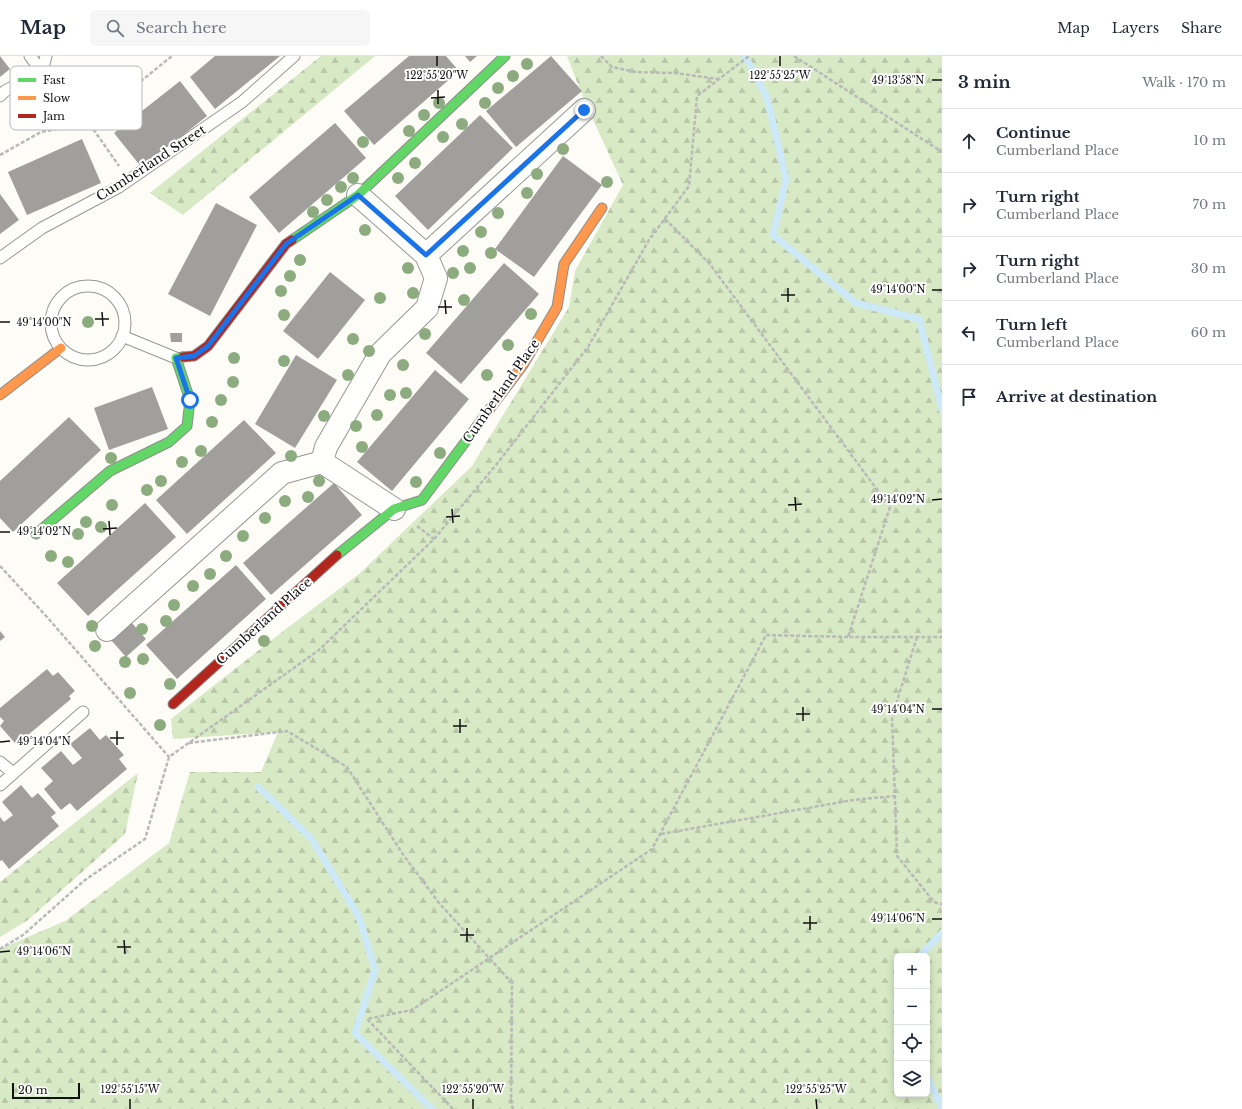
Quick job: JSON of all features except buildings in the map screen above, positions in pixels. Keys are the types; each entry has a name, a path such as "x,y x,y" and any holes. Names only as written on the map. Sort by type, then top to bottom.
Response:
{"street":[{"path":"36,534 110,471 169,442 187,426 190,400 176,358 194,356 208,346 286,244 358,195 505,56"},
{"path":"426,255 584,110"},
{"path":"322,462 326,447 380,354 427,308 436,278 426,255 358,195"},
{"name":"Cumberland Place","path":"173,704 324,566 394,509 422,500 523,365 557,307 564,264 602,208"},
{"path":"0,395 61,348"},
{"path":"107,630 282,473 322,462 394,509"}],"lane":[{"path":"30,56 38,66"},
{"path":"44,66 46,56"},
{"name":"Cumberland Street","path":"0,258 42,228 119,187 242,102 294,56"},
{"path":"0,96 10,88"},
{"path":"86,286 109,292 118,301 123,312 124,324 122,336 116,347 107,354 95,359 83,359 71,356 61,348 54,338 51,327 52,315 56,304 64,294 74,288 86,286"},
{"path":"122,336 176,358"},
{"path":"0,785 83,712"},
{"path":"0,762 13,773"}],"path":[{"path":"142,80 172,56"},
{"path":"601,56 612,66 636,72 675,73 718,79"},
{"path":"736,66 749,56"},
{"path":"794,56 942,152"},
{"path":"0,155 41,132 51,130"},
{"path":"94,130 128,180"},
{"path":"665,219 709,263 890,508 848,637"},
{"path":"423,531 434,538"},
{"path":"0,566 47,617 169,757 145,839 85,880 24,935 0,949"},
{"path":"453,1109 367,1019 412,1010 652,849 766,635 848,637 942,636"},
{"path":"917,637 892,717 897,856 934,902 942,904"},
{"path":"188,743 287,730 347,767 402,852 439,903 512,983 511,1102 513,1109"},
{"path":"661,834 854,800 895,796"}],"green space":[{"path":"321,56 375,56 183,215 150,193"},
{"path":"567,56 942,56 942,1109 0,1109 0,949 65,921 169,843 190,772 261,772 278,732 173,739 171,719 359,574 472,466 569,307 575,271 623,185 584,100"},
{"path":"138,773 125,834 28,920 0,937 0,882"}],"waterway":[{"path":"745,56 767,98 786,179 773,235 856,303 919,319 942,410"},
{"path":"258,787 311,838 359,917 375,970 355,1033 432,1109"},
{"path":"923,953 942,933"},
{"path":"930,1083 942,1108"}],"traffic: fast":[{"path":"292,240 358,195 505,56"},
{"path":"36,534 110,471 169,442 187,426 190,400 176,358 183,357"},
{"path":"337,555 394,509 422,500 486,414"}],"traffic: slow":[{"path":"486,414 523,365 557,307 564,264 602,208"},
{"path":"0,395 61,348"}],"traffic: jam":[{"path":"183,357 194,356 208,346 286,244 292,240"},
{"path":"173,704 337,555"}],"route":[{"path":"190,400 176,358 194,356 208,346 286,244 358,195 426,255 584,110"}]}
